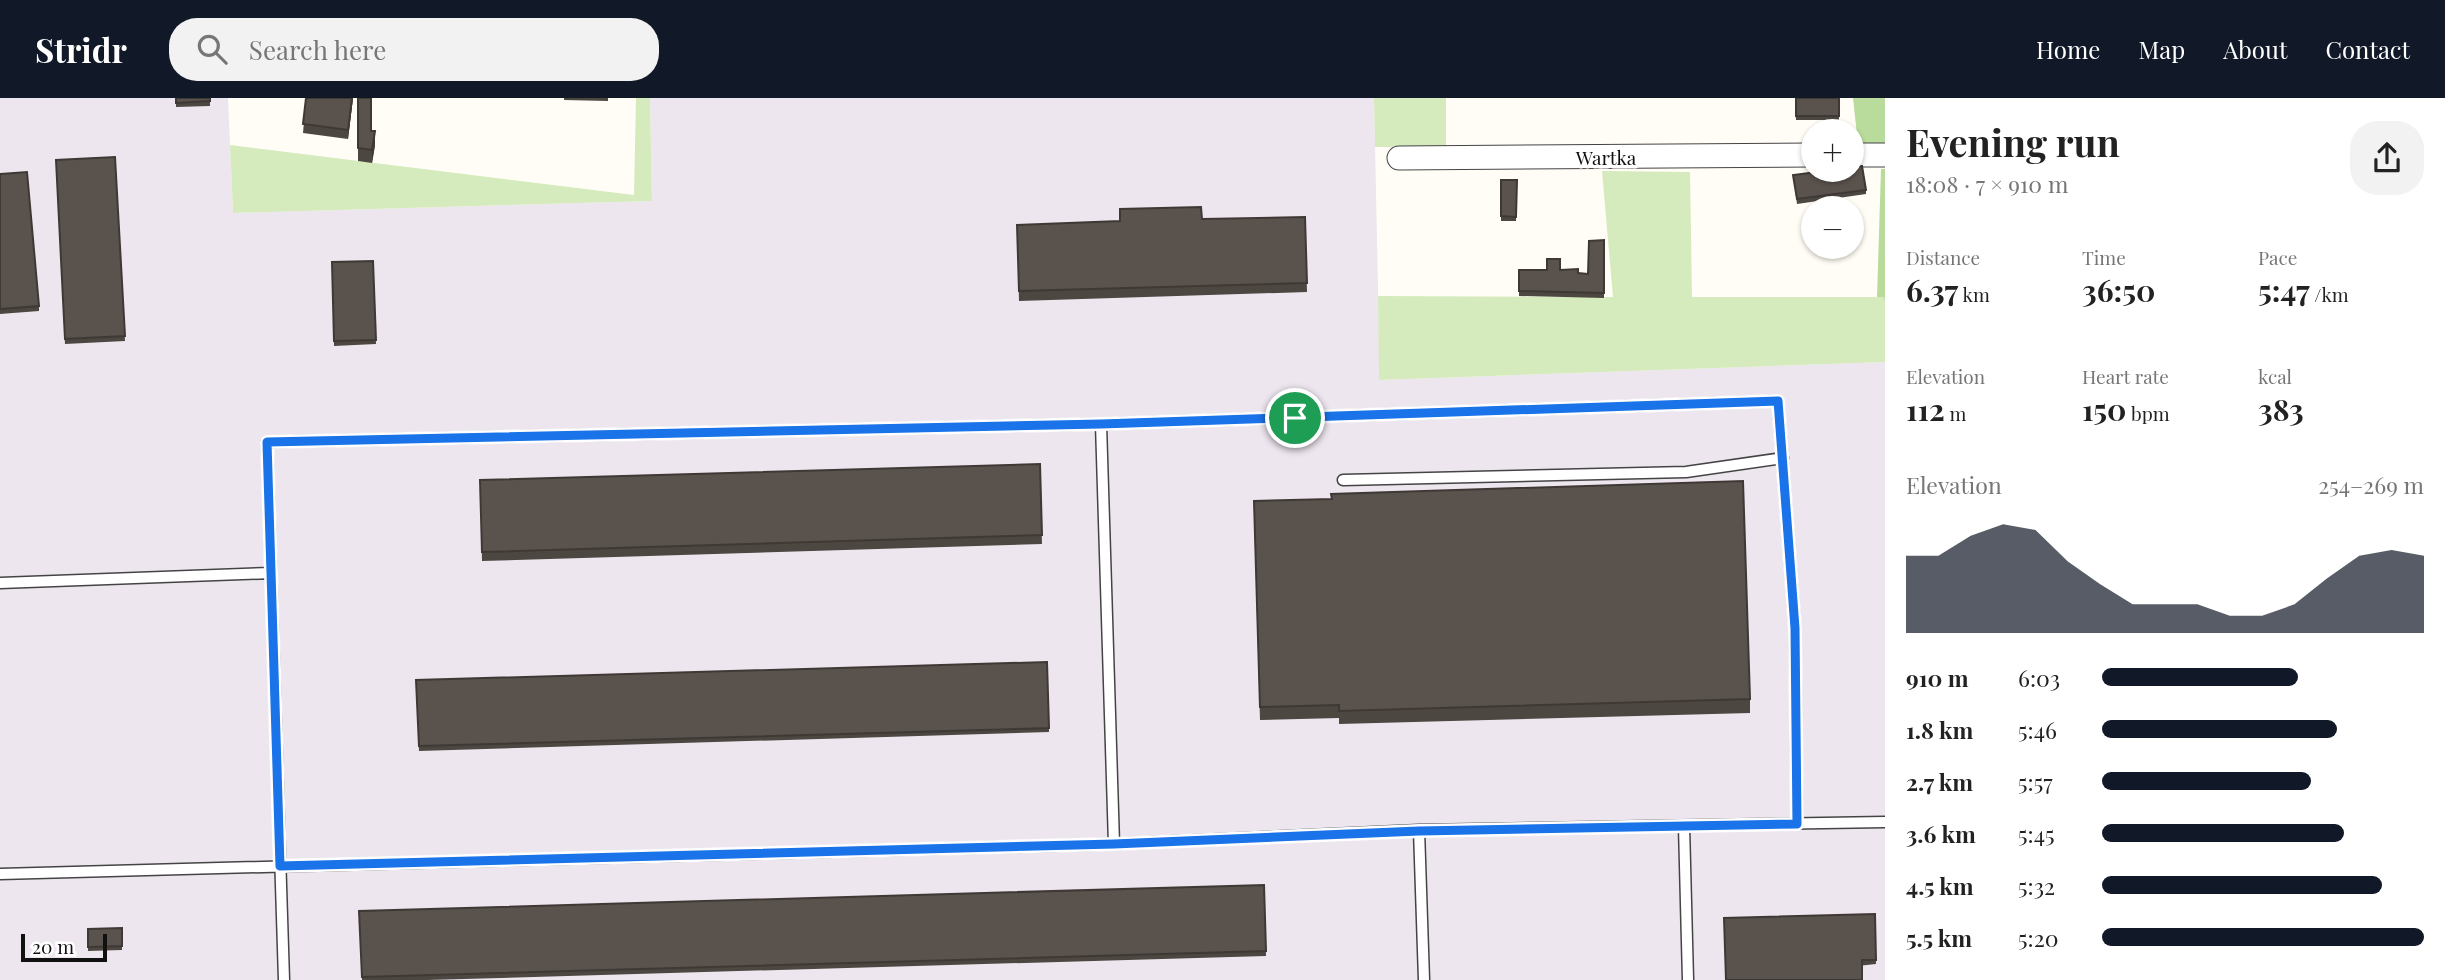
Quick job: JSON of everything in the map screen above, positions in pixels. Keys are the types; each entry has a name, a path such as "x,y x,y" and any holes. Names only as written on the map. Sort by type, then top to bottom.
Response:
{"street":[{"path":"1864,155 1885,155"},
{"name":"Wartka","path":"1399,158 1801,156"}],"lane":[{"path":"284,980 267,442 1101,424 1778,401 1795,628 1797,824"},
{"path":"1101,424 1114,844"},
{"path":"1343,480 1686,472 1783,458"},
{"path":"0,583 271,573"},
{"path":"0,874 1114,844 1419,831 1885,822"},
{"path":"1684,826 1688,980"},
{"path":"1419,831 1424,980"}],"shaded area":[{"path":"0,98 228,98 233,213 652,201 650,98 1374,98 1380,380 1885,362 1885,980 0,980"}],"green space":[{"path":"636,98 650,98 652,201 233,213 230,145 634,195"},
{"path":"1374,98 1446,98 1446,147 1375,147"},
{"path":"1853,98 1885,98 1885,144 1864,144 1864,119 1855,119"},
{"path":"1881,169 1885,169 1885,302 1884,297 1877,297"},
{"path":"1602,171 1690,172 1692,297 1885,297 1885,362 1379,380 1378,296 1613,297"}],"building":[{"path":"176,98 210,98 210,101 176,103"},
{"path":"306,98 352,98 348,130 303,124"},
{"path":"358,98 371,98 371,131 375,131 372,150 358,148"},
{"path":"1796,98 1839,98 1839,116 1796,116"},
{"path":"115,157 125,336 65,339 56,160"},
{"path":"27,172 39,306 0,309 0,174"},
{"path":"1801,174 1801,182 1864,182 1864,178 1866,190 1801,196 1797,199 1793,175"},
{"path":"1501,180 1517,180 1516,217 1501,216"},
{"path":"1201,207 1202,219 1305,217 1307,283 1019,291 1017,225 1120,221 1120,209"},
{"path":"1604,240 1604,293 1519,291 1519,270 1547,270 1547,259 1560,259 1560,270 1578,269 1578,273 1588,274 1589,241"},
{"path":"373,261 376,340 334,341 332,262"},
{"path":"1040,464 1042,535 482,552 480,480"},
{"path":"1743,481 1750,699 1339,711 1339,705 1260,707 1254,501 1332,499 1331,494"},
{"path":"1047,662 1049,728 419,746 416,680"},
{"path":"1264,885 1266,951 362,977 359,911"},
{"path":"1875,914 1876,960 1862,960 1862,980 1726,980 1724,918"},
{"path":"122,928 122,946 88,947 88,929"}],"route":[{"path":"1778,401 1795,628 1797,824 1419,831 1114,844 280,866 267,442 1295,418 1778,401"}]}
